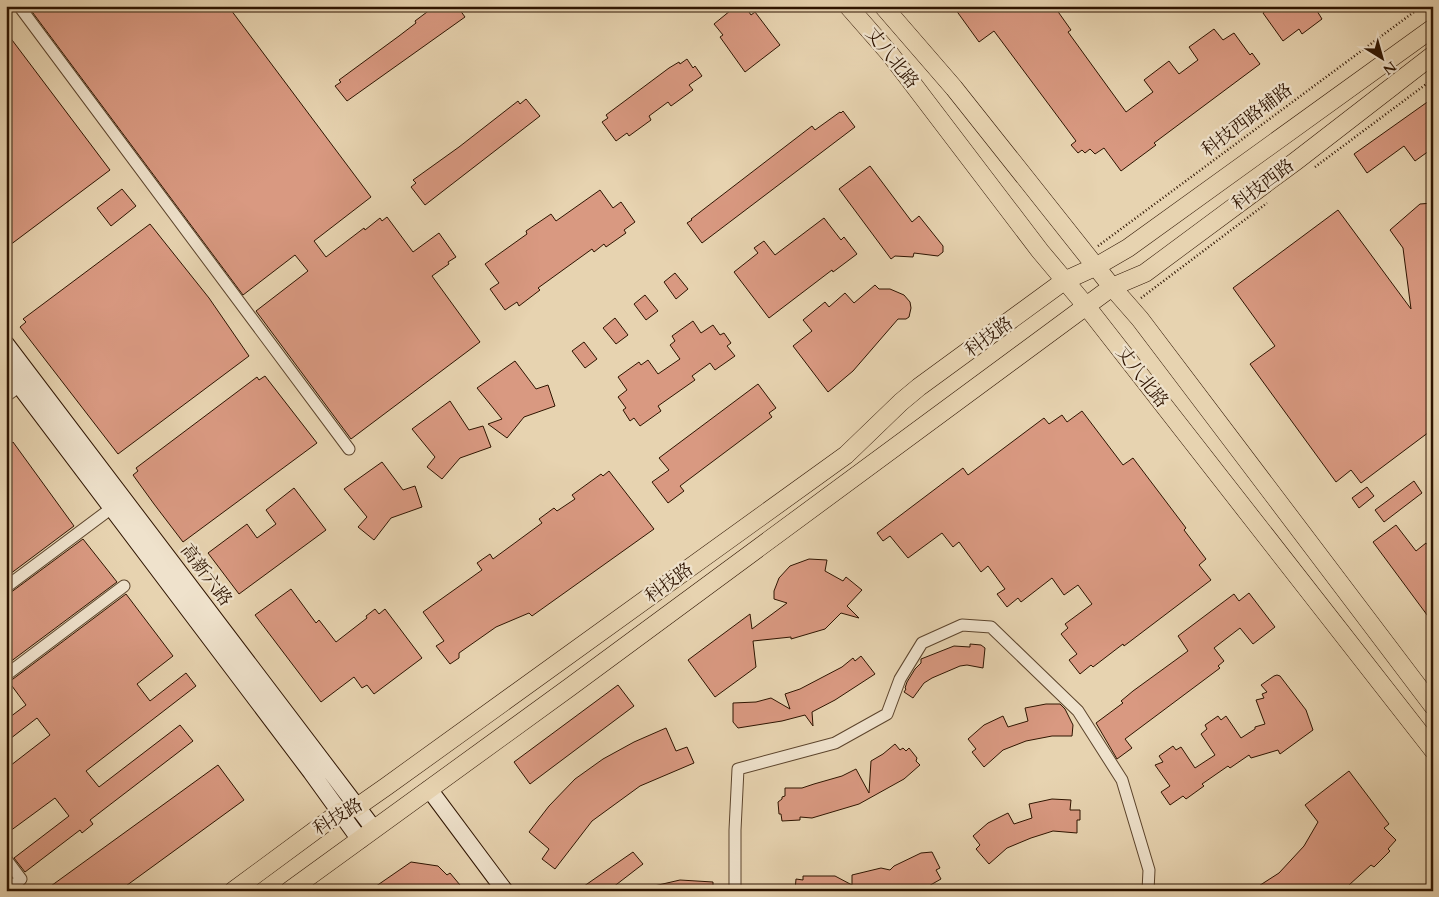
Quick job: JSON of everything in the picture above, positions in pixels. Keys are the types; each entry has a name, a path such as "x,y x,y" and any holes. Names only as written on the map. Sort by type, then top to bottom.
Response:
{"main road":[{"name":"丈八北路","path":"848,6 890,54 1040,251 1087,307 1433,750"},
{"name":"丈八北路","path":"883,6 954,88 1112,287 1140,319 1433,706"},
{"name":"科技西路","path":"1092,260 1128,248 1433,28"},
{"name":"科技西路","path":"1087,307 1112,287 1145,273 1296,161 1433,55"},
{"name":"科技路","path":"233,891 846,455 900,402 1092,260"},
{"name":"科技路","path":"289,891 1087,307"}],"street":[{"path":"19,6 349,449"},
{"name":"高新六路","path":"6,344 118,504 348,810 360,840"},
{"name":"高新六路","path":"6,368 118,504"},
{"path":"6,396 20,386"},
{"path":"6,587 118,504"},
{"path":"6,675 124,586"},
{"path":"735,891 738,769 835,743 887,714 900,679 922,643 962,625 991,627 1078,710 1122,780 1149,870 1148,891"},
{"path":"430,789 506,891"},
{"name":"高新六路","path":"348,810 374,829"},
{"path":"6,859 21,880 7,891"}],"path":[{"name":"科技西路辅路","path":"1092,260 1422,6"}],"building":[{"path":"33,6 228,6 371,197 314,241 326,257 380,218 382,221 387,217 413,252 439,233 456,257 432,276 480,342 351,439 256,311 308,271 295,255 243,295 30,9"},
{"path":"435,6 457,6 465,17 347,101 335,86 341,82 339,80 416,23 415,21"},
{"path":"736,6 745,6 751,15 755,12 780,45 745,72 720,37 723,35 714,24"},
{"path":"953,6 1054,6 1071,30 1068,32 1126,112 1153,92 1144,80 1169,61 1179,74 1198,60 1189,47 1214,29 1223,40 1234,33 1250,55 1252,53 1260,64 1154,143 1156,145 1121,171 1104,148 1095,154 1090,149 1085,153 1082,150 1078,153 1071,145 1076,141 994,31 979,42"},
{"path":"1272,6 1314,6 1322,19 1302,34 1299,29 1283,41 1263,13"},
{"path":"6,32 110,170 6,248"},
{"path":"687,59 702,76 689,85 693,90 671,106 668,102 649,116 651,120 629,136 627,133 616,141 602,122 608,118 606,115 669,68"},
{"path":"1433,98 1433,148 1415,161 1404,146 1367,173 1354,154"},
{"path":"526,99 540,116 425,205 411,187 416,183 413,180 518,101 520,104"},
{"path":"843,111 855,127 702,243 687,223 691,219 812,126 815,130"},
{"path":"870,166 912,222 919,216 943,246 943,252 938,256 914,253 913,257 895,256 891,259 839,189"},
{"path":"122,189 136,206 111,226 97,208"},
{"path":"600,190 613,208 621,202 635,222 624,230 626,233 606,247 604,244 594,252 592,249 538,288 540,290 519,306 517,302 505,310 490,289 499,283 485,264 527,234 526,231 551,214 556,221"},
{"path":"1433,203 1433,429 1361,483 1351,470 1336,482 1250,364 1275,346 1233,288 1338,210 1411,309 1403,248 1390,230 1420,204"},
{"path":"824,218 841,240 844,237 857,254 833,272 832,270 769,318 734,272 758,253 754,248 764,241 775,255"},
{"path":"150,224 209,298 249,356 118,454 20,327 26,322 23,319"},
{"path":"675,273 688,289 676,299 664,282"},
{"path":"875,285 879,289 890,289 904,295 910,302 909,317 898,319 853,371 828,392 793,346 812,331 803,320 825,302 829,307 845,293 854,303"},
{"path":"645,295 658,311 646,320 634,304"},
{"path":"615,318 628,335 616,344 603,328"},
{"path":"693,321 701,333 713,325 720,335 724,333 731,343 727,346 735,356 715,370 710,363 692,376 695,380 658,406 661,411 640,426 634,418 630,421 623,410 626,408 618,397 627,390 618,377 639,362 641,365 648,360 658,374 680,359 670,345 675,341 672,336"},
{"path":"584,342 597,359 585,368 572,351"},
{"path":"515,361 536,389 548,385 555,406 524,417 507,438 488,424 502,419 477,388"},
{"path":"265,376 317,443 183,542 133,475 138,471 136,468 257,377 259,380"},
{"path":"758,384 776,408 769,413 772,417 680,486 684,491 668,503 652,482 669,470 659,458"},
{"path":"450,401 469,430 483,426 491,447 460,458 442,479 427,467 435,457 412,429"},
{"path":"1082,411 1123,465 1133,458 1186,528 1184,530 1206,559 1199,565 1211,580 1124,646 1123,644 1093,667 1091,665 1080,674 1069,660 1077,654 1061,634 1068,628 1065,624 1092,604 1078,585 1064,595 1052,578 1021,602 1018,598 1007,607 997,594 1005,589 988,566 981,572 959,542 953,547 942,533 908,558 890,536 883,541 877,533 963,468 968,475 1044,418 1049,424 1062,415 1067,422"},
{"path":"13,442 74,526 6,577 6,447"},
{"path":"382,462 403,490 415,486 422,507 391,518 374,540 358,527 367,517 344,489"},
{"path":"609,471 654,529 532,616 529,613 496,627 459,653 459,658 450,664 436,646 444,641 423,612 482,570 477,563 490,554 493,559 542,523 539,519 554,508 557,511 575,499 572,495 601,474 603,476"},
{"path":"1414,481 1422,493 1384,522 1375,510"},
{"path":"1367,487 1374,496 1359,508 1352,498"},
{"path":"294,488 326,530 239,594 208,553 247,524 257,538 276,524 266,510"},
{"path":"1396,525 1416,551 1426,543 1433,552 1433,623 1373,542"},
{"path":"83,539 117,582 6,665 6,594 10,593"},
{"path":"809,559 827,560 825,571 843,581 846,577 862,590 847,606 859,618 841,613 825,629 791,639 791,637 753,641 756,667 715,697 688,660 750,614 752,629 787,603 774,599 774,591 779,578 790,566"},
{"path":"291,589 316,623 319,620 336,642 367,618 366,616 375,609 379,614 385,609 422,658 374,694 367,685 362,688 354,677 321,702 255,615"},
{"path":"1249,593 1275,627 1253,644 1240,628 1214,648 1224,661 1218,666 1220,668 1125,739 1132,748 1117,759 1096,723 1123,703 1121,701 1133,691 1188,651 1178,636 1234,594 1239,601"},
{"path":"126,594 173,656 137,684 150,701 186,673 196,686 86,771 99,787 180,725 193,741 90,820 93,824 82,833 80,830 25,872 14,858 69,816 55,798 6,834 6,769 50,735 37,718 6,742 6,720 26,705 9,682"},
{"path":"970,644 981,645 985,648 983,668 967,665 960,666 924,683 913,698 904,692 907,682 921,663 921,659 954,646 970,647"},
{"path":"861,656 875,674 835,700 812,712 813,726 805,715 782,721 738,728 733,722 733,703 756,702 771,698 790,709 785,694 800,689 842,667 853,658 855,661"},
{"path":"1277,675 1280,676 1306,710 1313,730 1280,754 1278,750 1251,758 1249,755 1230,768 1228,766 1202,784 1204,786 1186,799 1183,796 1170,805 1161,792 1170,786 1155,765 1163,762 1159,756 1173,746 1176,750 1181,747 1195,768 1215,755 1201,734 1207,729 1205,725 1218,716 1221,720 1226,716 1241,738 1255,729 1255,727 1265,724 1256,700 1264,698 1262,694 1267,692 1261,685"},
{"path":"618,685 634,706 530,784 514,762"},
{"path":"1046,704 1060,704 1065,709 1073,725 1072,736 1052,736 1026,741 1003,750 984,767 972,752 976,749 968,739 984,725 1003,716 1008,727 1028,721 1025,708"},
{"path":"666,728 676,751 687,747 694,763 640,786 592,821 555,869 542,859 549,849 529,832 549,806 575,779 603,759 634,742"},
{"path":"895,744 900,750 903,748 906,751 909,748 920,765 904,779 859,804 812,818 800,817 800,820 782,821 778,802 785,796 785,788 802,788 842,776 856,769 869,793 871,761"},
{"path":"218,765 244,800 119,891 44,891"},
{"path":"1349,771 1389,824 1384,828 1396,840 1388,849 1390,851 1374,867 1371,865 1349,885 1353,891 1251,891 1279,873 1304,846 1318,822 1305,805"},
{"path":"1052,799 1071,800 1070,810 1080,810 1080,820 1077,820 1077,833 1053,831 1031,838 1007,848 989,864 976,849 980,845 973,836 988,823 1008,813 1014,824 1032,818 1029,804"},
{"path":"633,852 643,864 608,891 577,891"},
{"path":"932,852 940,868 936,870 941,879 920,891 795,891 796,879 803,880 803,876 835,876 852,885 852,875 881,868 890,870 894,866 921,853"},
{"path":"411,862 438,866 447,875 450,873 460,885 453,891 369,891"},
{"path":"680,880 713,882 713,891 654,891 654,886"}]}
